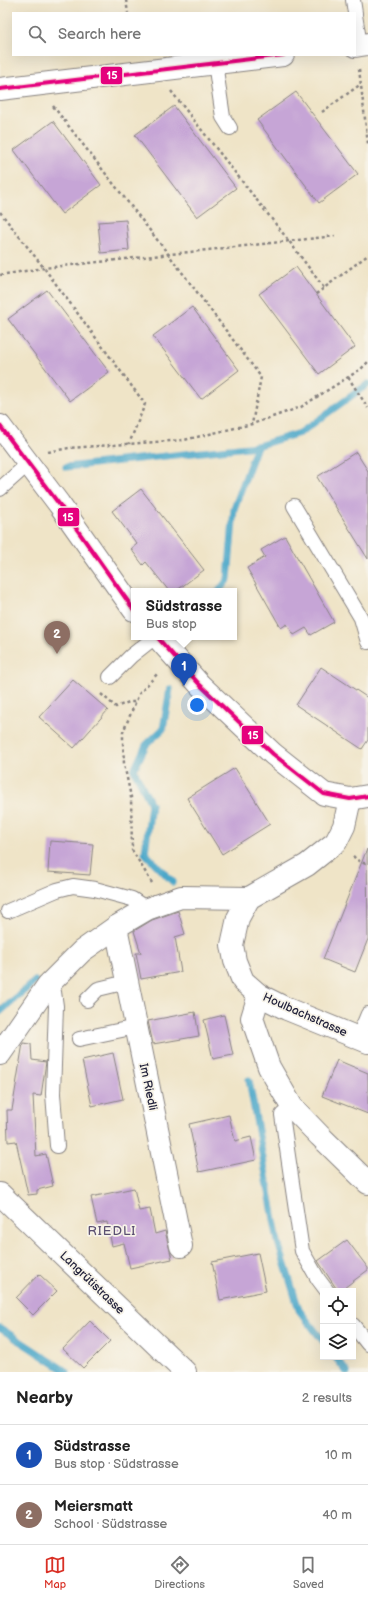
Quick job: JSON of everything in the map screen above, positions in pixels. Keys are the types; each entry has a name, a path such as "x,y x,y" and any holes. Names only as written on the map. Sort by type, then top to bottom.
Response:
{"street":[{"path":"0,89 204,61 270,56"},
{"path":"0,426 35,459 59,504 118,590 131,606"},
{"path":"0,1054 48,985 82,951 116,927 156,906 181,897 249,898 307,865 336,842 359,797 324,794 273,754 200,685 159,640"},
{"name":"Houlbachstrasse","path":"249,898 238,918 232,945 235,961 243,981 259,995 287,1009 363,1040"},
{"name":"Im Riedli","path":"116,927 181,1246"},
{"path":"259,995 252,1018 269,1067 292,1107 355,1172 368,1183"},
{"name":"Langrütistrasse","path":"0,1194 184,1372"}],"lane":[{"path":"353,0 355,12"},
{"path":"356,20 359,50"},
{"path":"204,61 223,117 230,128"},
{"path":"0,489 35,459"},
{"path":"294,506 361,618 368,642"},
{"path":"110,677 131,656 152,640"},
{"path":"8,911 57,890 74,886 95,889 156,906"},
{"path":"87,1000 98,989 127,982"},
{"path":"48,985 54,992 56,1006 53,1094 57,1146"},
{"path":"363,1040 368,1014"},
{"path":"79,1039 136,1027"},
{"path":"292,1107 282,1115 302,1251 325,1288"},
{"path":"356,1329 368,1344"}],"path":[{"path":"126,0 128,12"},
{"path":"359,50 361,84 368,144"},
{"path":"322,112 361,84"},
{"path":"166,85 289,241 324,288"},
{"path":"52,105 169,255 260,377 252,424"},
{"path":"0,212 44,268 145,404 129,444"},
{"path":"0,275 44,268 335,236"},
{"path":"316,294 368,255"},
{"path":"35,459 52,451 69,448 184,440 252,424 301,407 349,378 368,362"},
{"path":"349,378 367,406"},
{"path":"156,906 132,850 131,797 124,764 123,732 139,694 160,671"},
{"path":"352,855 357,860 368,865"}],"building":[{"path":"296,92 358,174 319,203 257,120"},
{"path":"174,106 236,188 197,217 135,135"},
{"path":"53,121 101,185 62,214 14,150"},
{"path":"126,220 129,250 101,253 98,222"},
{"path":"296,267 355,347 319,374 259,294"},
{"path":"47,290 109,372 70,401 8,319"},
{"path":"192,307 239,370 201,399 153,336"},
{"path":"356,452 368,471 368,559 317,477"},
{"path":"141,489 204,570 180,588 167,588 146,562 143,565 131,549 137,544 112,511"},
{"path":"285,536 334,622 311,635 306,628 294,635 287,624 281,628 247,568 265,557 261,550"},
{"path":"321,667 368,698 368,740 362,749 296,705"},
{"path":"73,680 108,710 74,748 39,717"},
{"path":"235,768 270,824 222,854 187,798"},
{"path":"50,841 93,844 90,875 48,872"},
{"path":"367,849 368,939 355,972 323,959"},
{"path":"178,911 185,934 175,937 181,972 141,979 136,953 141,953 134,931 152,920"},
{"path":"195,1012 199,1036 153,1044 148,1021"},
{"path":"224,1015 233,1055 213,1059 204,1020"},
{"path":"23,1043 31,1044 32,1060 46,1062 41,1096 33,1095 36,1156 46,1154 53,1186 37,1190 37,1194 28,1195 16,1141 8,1142 7,1110 12,1110"},
{"path":"113,1053 123,1099 92,1106 82,1060"},
{"path":"337,1060 368,1073 368,1114 322,1096"},
{"path":"229,1115 235,1141 251,1137 256,1160 199,1172 189,1124"},
{"path":"134,1188 139,1211 150,1209 155,1234 165,1231 172,1259 130,1268 124,1243 112,1246 107,1222 97,1224 91,1197"},
{"path":"347,1240 368,1270 344,1288 336,1288 318,1261"},
{"path":"258,1253 266,1291 220,1300 212,1262"},
{"path":"39,1274 57,1291 33,1315 16,1298"},
{"path":"90,1321 110,1341 83,1368 63,1349"}],"waterway":[{"path":"66,467 257,446 300,433 368,384"},
{"path":"221,588 228,579 234,509 257,446"},
{"path":"170,689 163,729 146,745 134,770 151,804 145,853 173,882"},
{"path":"0,1012 35,981"},
{"path":"249,1080 278,1242 299,1310 320,1337"},
{"path":"0,1328 67,1372"},
{"path":"337,1360 347,1372"}],"transit line":[{"name":"15","path":"0,89 275,56"},
{"name":"15","path":"0,426 59,504 131,606"},
{"name":"15","path":"160,640 200,685 273,754 324,794 350,799 368,796"}],"place":[{"name":"Meiersmatt","path":"57,654"},
{"name":"Südstrasse","path":"184,686"}],"district":[{"name":"RIEDLI","path":"112,1231"}]}
